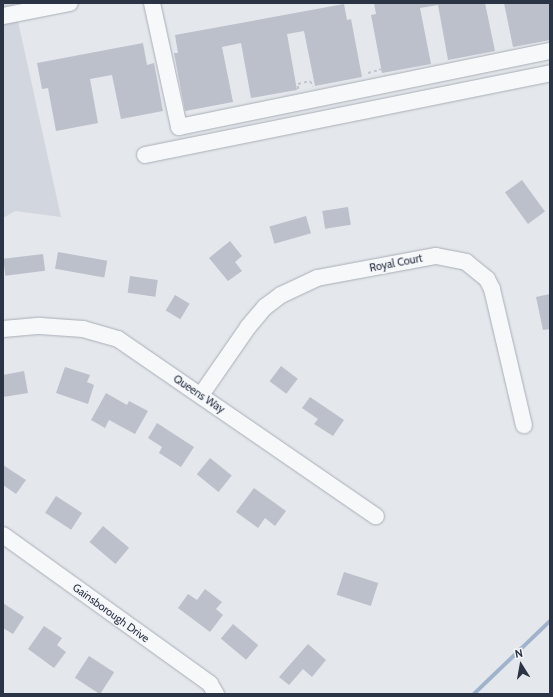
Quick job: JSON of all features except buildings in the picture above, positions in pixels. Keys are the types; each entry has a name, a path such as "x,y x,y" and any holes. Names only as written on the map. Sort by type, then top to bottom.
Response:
{"street":[{"path":"3,16 70,3"},
{"path":"152,3 179,127 550,51"},
{"path":"145,155 550,73"},
{"path":"372,88 377,109"},
{"name":"Royal Court","path":"201,395 264,306 280,295 317,278 436,256 466,262 487,278 492,289 524,425"},
{"name":"Queens Way","path":"3,329 40,326 83,329 118,339 376,516"},
{"name":"Gainsborough Drive","path":"3,535 210,684 216,694"}],"shaded area":[{"path":"3,3 14,3 61,217 15,211 3,218"}],"waterway":[{"path":"474,694 550,621"}]}
